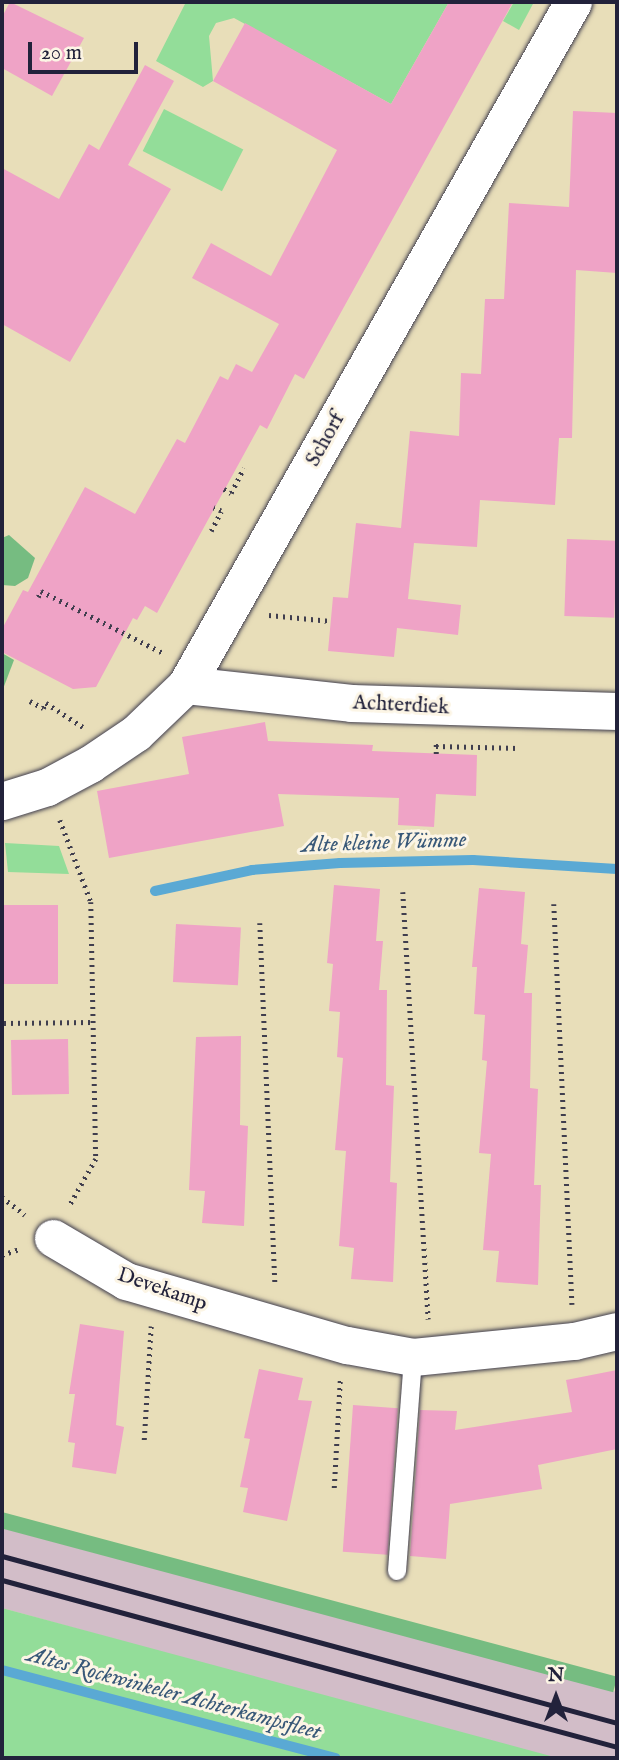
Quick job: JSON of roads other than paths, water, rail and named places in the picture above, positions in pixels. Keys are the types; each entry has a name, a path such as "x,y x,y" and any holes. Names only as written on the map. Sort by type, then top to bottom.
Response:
{"street":[{"name":"Schorf","path":"2,801 47,787 110,750 136,733 191,678 573,2"},
{"name":"Achterdiek","path":"191,678 351,703 617,711"},
{"name":"Devekamp","path":"53,1238 125,1281 347,1345 422,1356 574,1341 617,1331"}],"lane":[{"path":"397,1572 422,1356"}],"waterway":[{"name":"Alte kleine Wümme","path":"155,891 252,870 340,863 473,860 617,869"},
{"name":"Altes Rockwinkeler Achterkampsfleet","path":"2,1670 336,1758"}],"railway":[{"path":"2,1556 617,1723"},
{"path":"2,1580 617,1747"}]}
